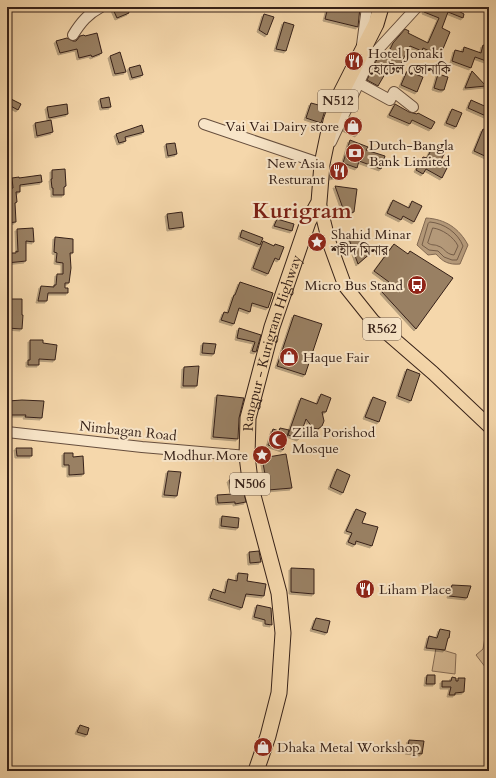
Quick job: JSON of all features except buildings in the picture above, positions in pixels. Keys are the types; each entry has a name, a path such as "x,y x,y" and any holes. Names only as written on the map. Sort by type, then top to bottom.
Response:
{"highway":[{"name":"N512","path":"319,202 322,164 331,121 341,93 376,24 381,7"},
{"name":"Rangpur - Kurigram Highway","path":"256,771 268,736 279,693 283,633 278,594 251,488 247,456 248,418 272,327 308,222 319,202"}],"main road":[{"name":"R562","path":"319,202 329,242 345,286 373,321 433,373 489,426"}],"street":[{"path":"73,34 80,23 91,12 101,7"},
{"path":"361,53 367,7"},
{"path":"204,124 322,164 371,57 417,7"},
{"path":"359,83 390,100 394,92 413,107"},
{"name":"Nimbagan Road","path":"7,432 142,447 247,456"}],"shaded area":[{"path":"487,626 489,626 489,672 476,655 483,649"},
{"path":"436,648 456,654 455,674 432,671"}],"water":[{"path":"426,218 445,222 456,229 464,239 468,245 460,264 446,262 436,254 428,255 417,245"}],"place":[{"name":"Hotel Jonaki হোটেল জোনাকি","path":"354,61"},
{"name":"Vai Vai Dairy store","path":"353,126"},
{"name":"Dutch-Bangla Bank Limited","path":"355,153"},
{"name":"New Asia Resturant","path":"339,171"},
{"name":"Shahid Minar শহীদ মিনার","path":"317,242"},
{"name":"Micro Bus Stand","path":"417,285"},
{"name":"Haque Fair","path":"289,357"},
{"name":"Zilla Porishod Mosque","path":"278,440"},
{"name":"Modhur More","path":"262,455"},
{"name":"Liham Place","path":"365,589"},
{"name":"Dhaka Metal Workshop","path":"263,747"}],"district":[{"name":"Kurigram","path":"302,211"}]}
